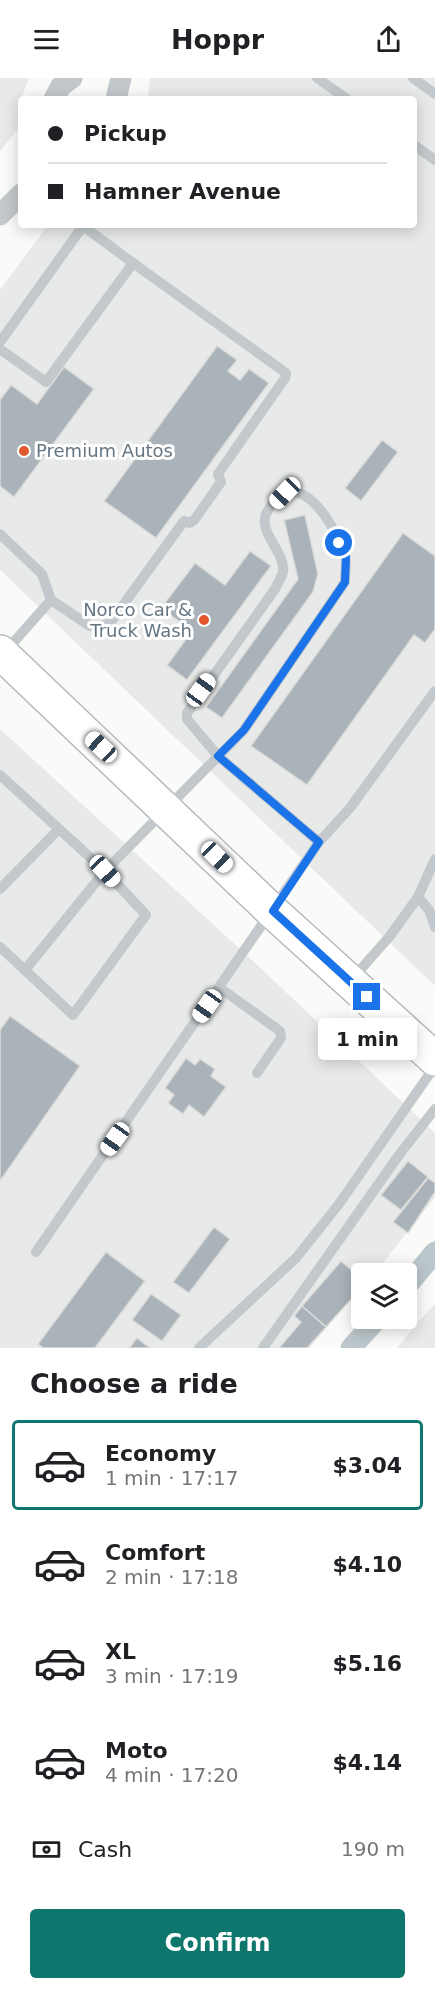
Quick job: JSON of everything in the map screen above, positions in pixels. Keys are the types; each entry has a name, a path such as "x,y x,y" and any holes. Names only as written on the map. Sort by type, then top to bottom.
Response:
{"main road":[{"path":"1,655 273,911 435,1059"}],"street":[{"path":"56,96 61,86 72,78"},
{"path":"117,96 121,78"},
{"path":"7,208 18,189"}],"lane":[{"path":"317,78 343,96"},
{"path":"413,78 435,94"},
{"path":"417,147 435,160"},
{"path":"0,342 82,228"},
{"path":"0,534 42,574 51,600 90,626 110,623 184,521 189,523 195,519 221,482 218,474 285,378 286,373 86,228"},
{"path":"0,349 46,382 133,262"},
{"path":"25,970 105,871 166,808 218,756 244,730 345,582 346,557 333,528 310,497 298,491 285,493 267,512 265,525 281,560 283,572 275,589 187,713 187,719 218,756 319,842"},
{"path":"1,655 51,600"},
{"path":"36,1252 319,842 350,808 435,691"},
{"path":"0,776 105,871 146,915 73,1015 0,947"},
{"path":"0,889 59,830"},
{"path":"350,982 390,936 418,897 435,859"},
{"path":"418,897 429,910 435,927"},
{"path":"220,988 280,1031 281,1038 257,1073"},
{"path":"199,1348 297,1258 339,1204 435,1065"},
{"path":"263,1348 399,1155 435,1109"}],"shaded area":[{"path":"0,78 29,78 22,96 18,96 17,130 0,151"},
{"path":"150,78 435,78 435,986 0,570 0,290 46,228 417,228 417,96 148,96"},
{"path":"0,729 252,960 435,1133 435,1197 383,1263 351,1263 351,1300 309,1348 0,1348"},
{"path":"435,1304 435,1348 397,1348 412,1329 417,1329 418,1322"}],"building":[{"path":"217,346 237,360 228,371 240,380 249,369 269,383 156,538 104,501"},
{"name":"Premium Autos","path":"64,367 94,389 14,497 0,486 0,400 11,385 37,404"},
{"path":"382,440 398,452 361,501 345,488"},
{"name":"Norco Car & Truck Wash","path":"305,515 318,574 313,592 222,718 206,707 298,579 284,520"},
{"path":"403,533 435,556 435,629 425,643 414,635 307,785 251,746"},
{"name":"Norco Car & Truck Wash","path":"250,551 271,566 187,680 167,665 192,631 161,608 195,563 225,585"},
{"path":"10,1016 80,1066 0,1181 0,1030"},
{"path":"186,1058 195,1065 200,1059 215,1069 211,1076 226,1087 204,1117 189,1105 183,1114 168,1103 174,1095 165,1088"},
{"path":"408,1161 428,1177 401,1210 381,1195"},
{"path":"428,1178 435,1183 435,1192 408,1233 393,1222"},
{"path":"214,1227 230,1239 189,1293 173,1282"},
{"path":"106,1252 145,1281 95,1348 43,1348 38,1344"},
{"path":"341,1261 351,1270 351,1299 326,1327 302,1306"},
{"path":"151,1294 181,1315 162,1341 132,1320"},
{"path":"302,1306 326,1327 307,1348 279,1348 301,1322 294,1316"},
{"path":"137,1338 150,1348 129,1348"}],"waterway":[{"path":"417,1274 435,1252"},
{"path":"351,1348 368,1329"}],"place":[{"name":"Premium Autos","path":"24,451"},
{"name":"Norco Car & Truck Wash","path":"204,620"}],"route":[{"path":"339,543 346,557 345,582 244,730 218,756 250,786 319,842 273,911 367,997"}]}
